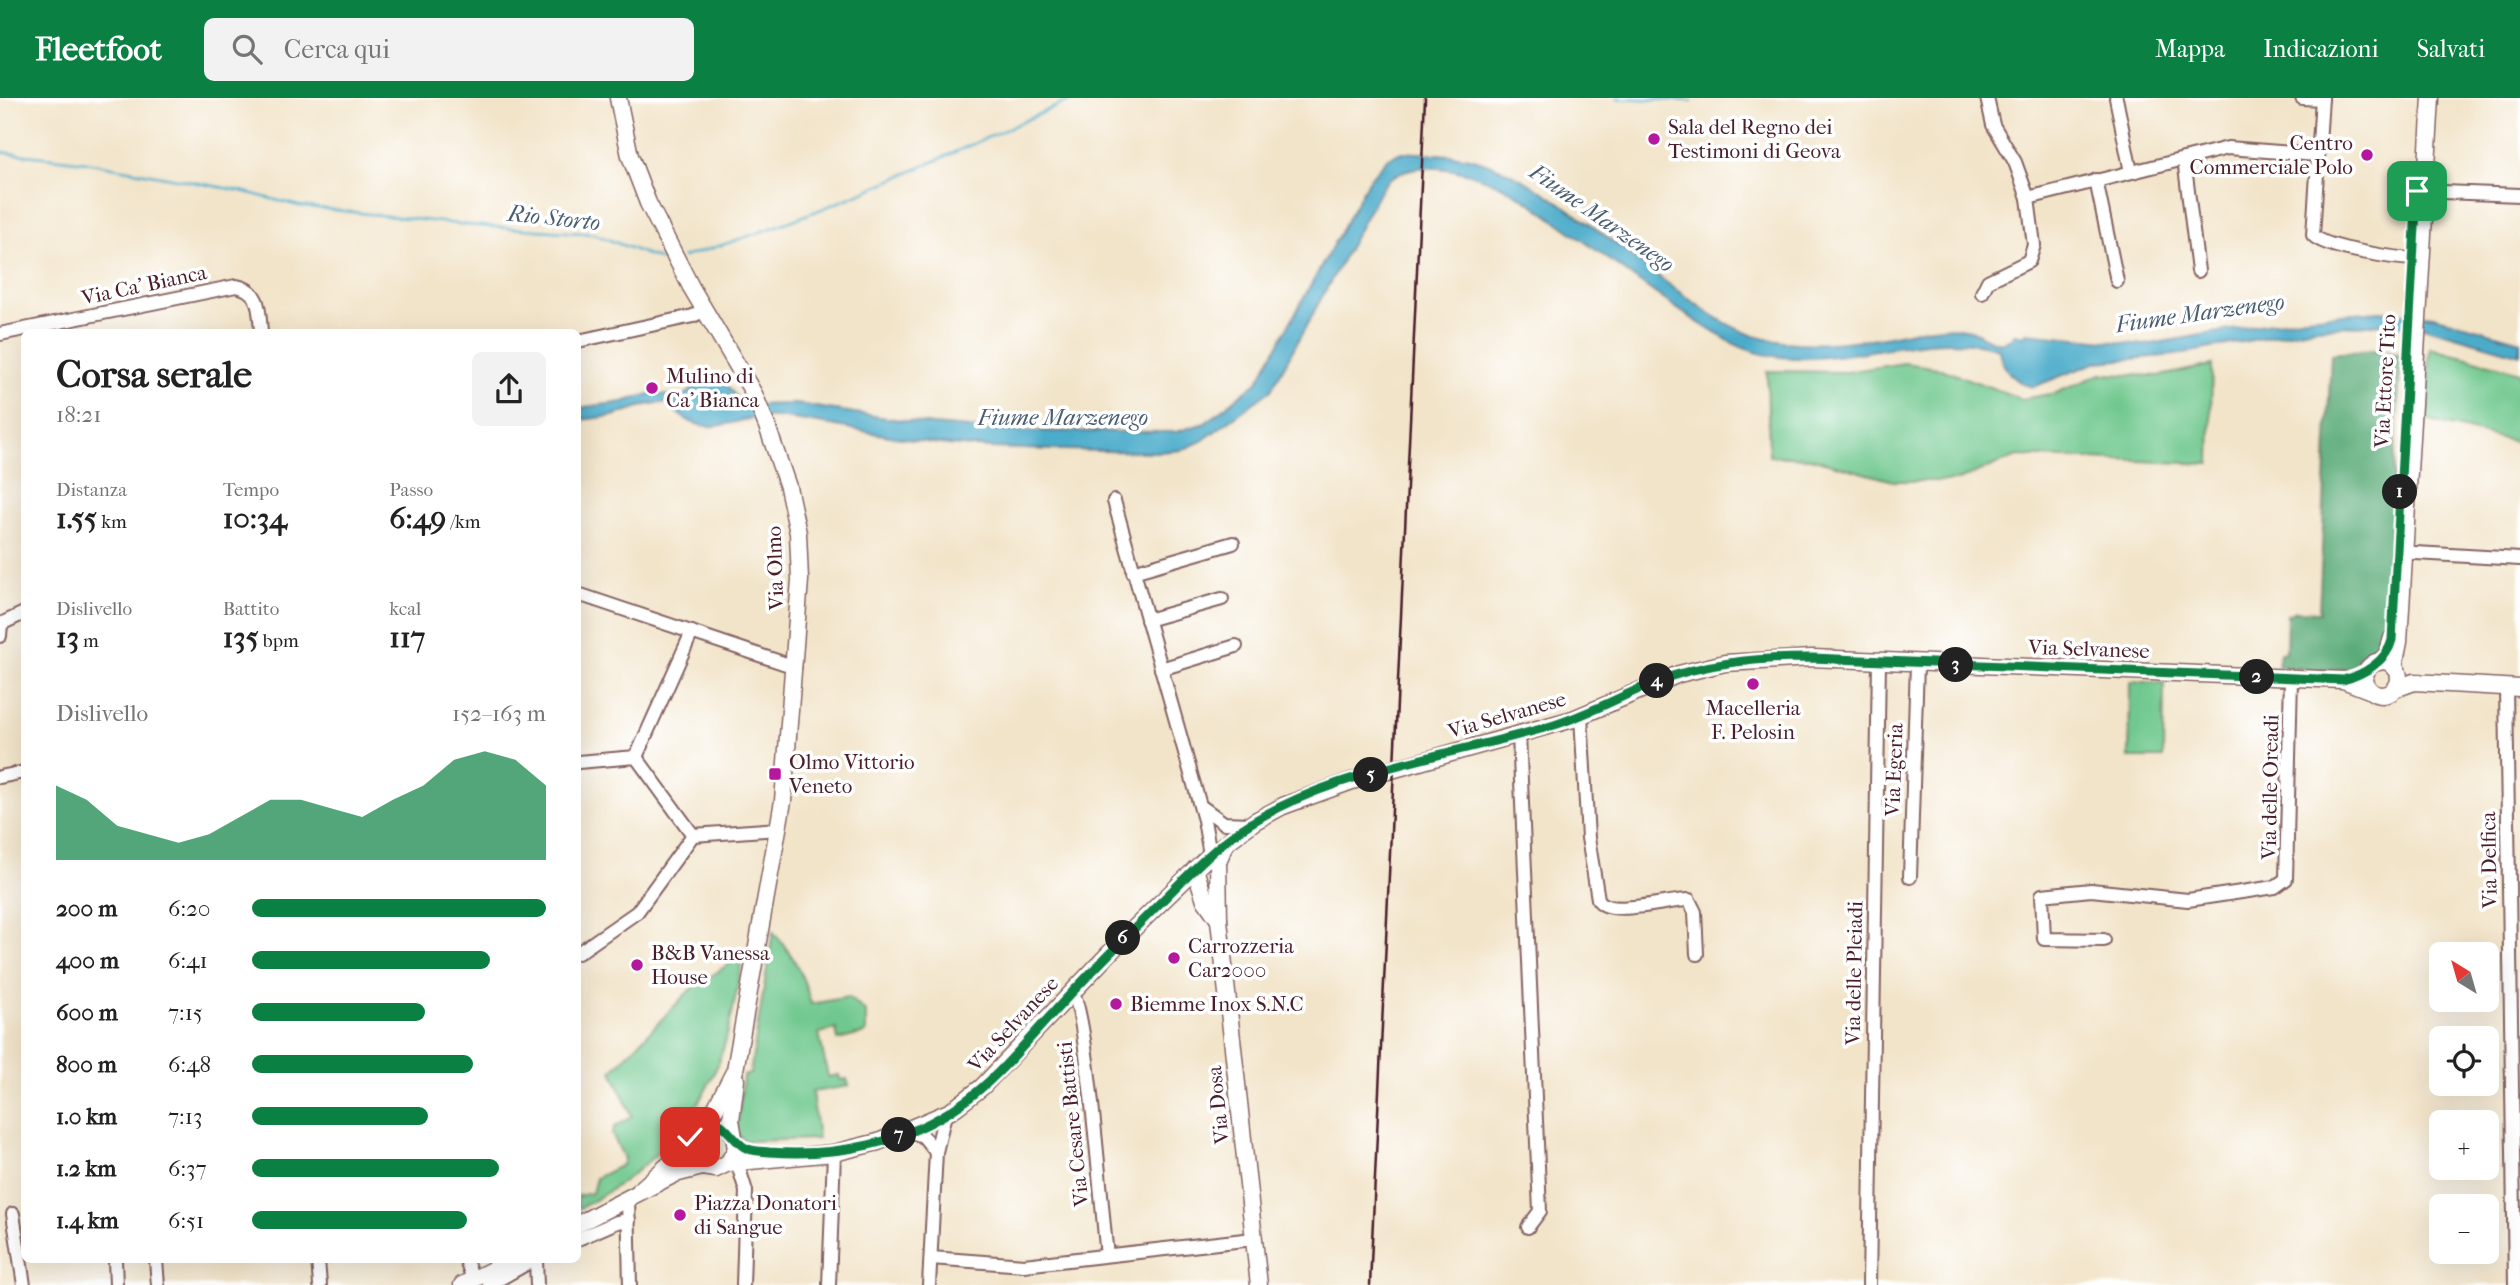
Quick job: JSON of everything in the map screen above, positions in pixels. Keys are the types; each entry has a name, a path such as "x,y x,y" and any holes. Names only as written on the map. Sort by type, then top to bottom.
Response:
{"street":[{"name":"Via Olmo","path":"581,1222 634,1193 676,1174 702,1167 716,1169 733,1162 735,1070 779,829 795,667 800,580 798,533 788,487 767,426 754,394 666,241 630,156 618,98"},
{"path":"1982,293 1988,281 2021,266 2033,254 2028,198 2015,162 1993,125 1987,98"},
{"path":"2116,98 2131,172"},
{"path":"2302,98 2322,99 2312,227 2316,238 2416,259"},
{"name":"Via Ettore Tito","path":"2369,690 2365,678 2387,673 2399,642 2400,552 2424,98"},
{"name":"Via Ettore Tito","path":"2420,191 2431,98"},
{"path":"2028,198 2228,148 2317,155"},
{"path":"2184,159 2198,271"},
{"path":"2096,180 2117,281"},
{"path":"2420,191 2520,195"},
{"name":"Via Ca' Bianca","path":"25,329 236,286 248,288 256,296 261,329"},
{"path":"581,340 707,314"},
{"name":"Via Ca' Bianca","path":"0,334 21,330"},
{"path":"1114,502 1200,804 1210,855"},
{"path":"1133,572 1233,543"},
{"path":"2400,552 2520,559"},
{"path":"581,595 795,667"},
{"path":"1147,620 1222,599"},
{"path":"1,630 21,616"},
{"path":"636,757 692,632"},
{"path":"1161,669 1236,646"},
{"name":"Via Selvanese","path":"733,1162 834,1153 909,1131 939,1118 982,1087 1072,992 1210,855 1250,824 1283,806 1352,780 1581,716 1655,682 1725,663 1807,658 2343,680 2387,673 2414,682 2513,688"},
{"name":"Via delle Pleiadi","path":"1869,1285 1879,662"},
{"name":"Via Egeria","path":"1910,877 1917,664"},
{"path":"2369,690 2382,695 2387,673"},
{"name":"Via delle Oreadi","path":"2104,940 2044,939 2042,895 2091,890 2188,900 2275,887 2286,879 2291,678"},
{"name":"Via Selvanese","path":"2343,680 2369,690"},
{"name":"Via Delfica","path":"2513,688 2515,1285"},
{"path":"1581,716 1588,838 1598,899 1601,904 1614,911 1689,900 1695,912 1697,954"},
{"path":"1519,735 1540,1212 1528,1227"},
{"path":"581,762 636,757"},
{"path":"636,757 693,835"},
{"path":"0,777 21,773"},
{"path":"1200,804 1214,818 1224,823 1250,824"},
{"path":"581,951 637,912 693,835 779,829"},
{"path":"1213,896 1219,857 1228,839"},
{"path":"1195,869 1213,896"},
{"path":"1171,892 1213,896"},
{"name":"Via Dosa","path":"1213,896 1219,920 1259,1285"},
{"name":"Via Cesare Battisti","path":"1072,992 1077,997 1084,1042 1107,1255"},
{"name":"Via Olmo","path":"634,1193 689,1144 694,1130 707,1122 735,1070"},
{"path":"929,1285 939,1118"},
{"path":"707,1122 720,1123 733,1136"},
{"path":"909,1131 923,1136 936,1152"},
{"name":"Via Selvanese","path":"733,1136 750,1150 810,1154"},
{"path":"689,1144 692,1158 702,1167"},
{"path":"829,1285 834,1153"},
{"path":"733,1162 746,1191 743,1285"},
{"path":"630,1285 629,1220 634,1193"},
{"path":"13,1214 24,1285"},
{"path":"581,1239 617,1222 629,1220"},
{"path":"931,1258 1024,1265 1253,1238"},
{"path":"115,1263 116,1285"},
{"path":"156,1263 158,1285"},
{"path":"318,1263 320,1285"},
{"path":"466,1263 468,1282 506,1263"},
{"path":"489,1285 529,1263"},
{"path":"534,1263 537,1285"}],"green space":[{"path":"2430,348 2520,372 2520,443 2426,420"},
{"path":"2374,350 2401,354 2384,637 2365,661 2352,667 2324,670 2278,666 2280,653 2286,652 2287,615 2296,611 2319,612 2331,354"},
{"path":"1904,363 1938,368 2022,399 2056,393 2101,374 2160,376 2212,365 2210,464 2017,456 1956,481 1893,481 1810,458 1769,456 1767,371 1846,372"},
{"path":"2130,681 2164,683 2163,758 2129,758"},
{"path":"773,932 797,965 811,1004 848,997 866,1012 866,1033 838,1040 836,1029 819,1033 828,1077 839,1075 840,1080 847,1079 849,1086 812,1092 818,1139 745,1141 737,1133 743,1076 750,1074"},
{"path":"743,955 718,1064 690,1115 651,1159 604,1194 581,1207 581,1195 592,1193 596,1178 622,1165 624,1158 612,1134 614,1128 632,1116 612,1071 690,990"}],"water":[{"name":"Fiume Marzenego","path":"1402,152 1465,157 1517,177 1570,210 1710,314 1745,333 1773,340 1837,343 1947,327 1970,330 2000,343 2014,334 2024,336 2026,333 2145,345 2305,317 2380,311 2434,316 2520,341 2520,355 2424,327 2385,324 2314,328 2175,355 2097,362 2033,387 2020,382 2010,373 2002,362 1999,349 1966,343 1932,343 1828,357 1793,358 1760,353 1727,340 1687,315 1513,192 1473,175 1439,168 1421,168 1392,178 1381,189 1271,390 1202,441 1182,450 1034,450 960,446 775,417 747,419 723,425 700,425 675,411 676,405 667,403 651,404 611,416 581,420 581,408 623,402 649,394 683,396 707,380 725,383 743,405 796,404 933,425 1005,431 1176,432 1205,423 1258,381 1370,178 1388,158"}],"waterway":[{"name":"Rio Storto","path":"683,257 833,205 1075,98"},
{"name":"Rio Storto","path":"1616,98 1692,101"},
{"name":"Rio Storto","path":"0,152 86,162 241,191 299,206 467,225 594,234 666,262 670,261"}],"railway":[{"path":"1370,1285 1425,98"}],"place":[{"name":"Sala del Regno dei Testimoni di Geova","path":"1654,139"},
{"name":"Centro Commerciale Polo","path":"2367,155"},
{"name":"Mulino di Ca’ Bianca","path":"652,388"},
{"name":"Macelleria F. Pelosin","path":"1753,684"},
{"name":"Olmo Vittorio Veneto","path":"775,774"},
{"name":"Carrozzeria Car2000","path":"1174,958"},
{"name":"B&B Vanessa House","path":"637,965"},
{"name":"Biemme Inox S.N.C","path":"1116,1004"},
{"name":"Piazza Donatori di Sangue","path":"680,1215"}],"route":[{"path":"690,1137 700,1125 714,1122 726,1126 736,1140 750,1150 834,1153 878,1143 932,1121 951,1111 982,1087 1121,941 1228,839 1255,821 1283,806 1352,780 1573,719 1655,682 1700,668 1751,660 1812,658 2343,680 2360,675 2387,655 2392,640 2417,191"}]}
